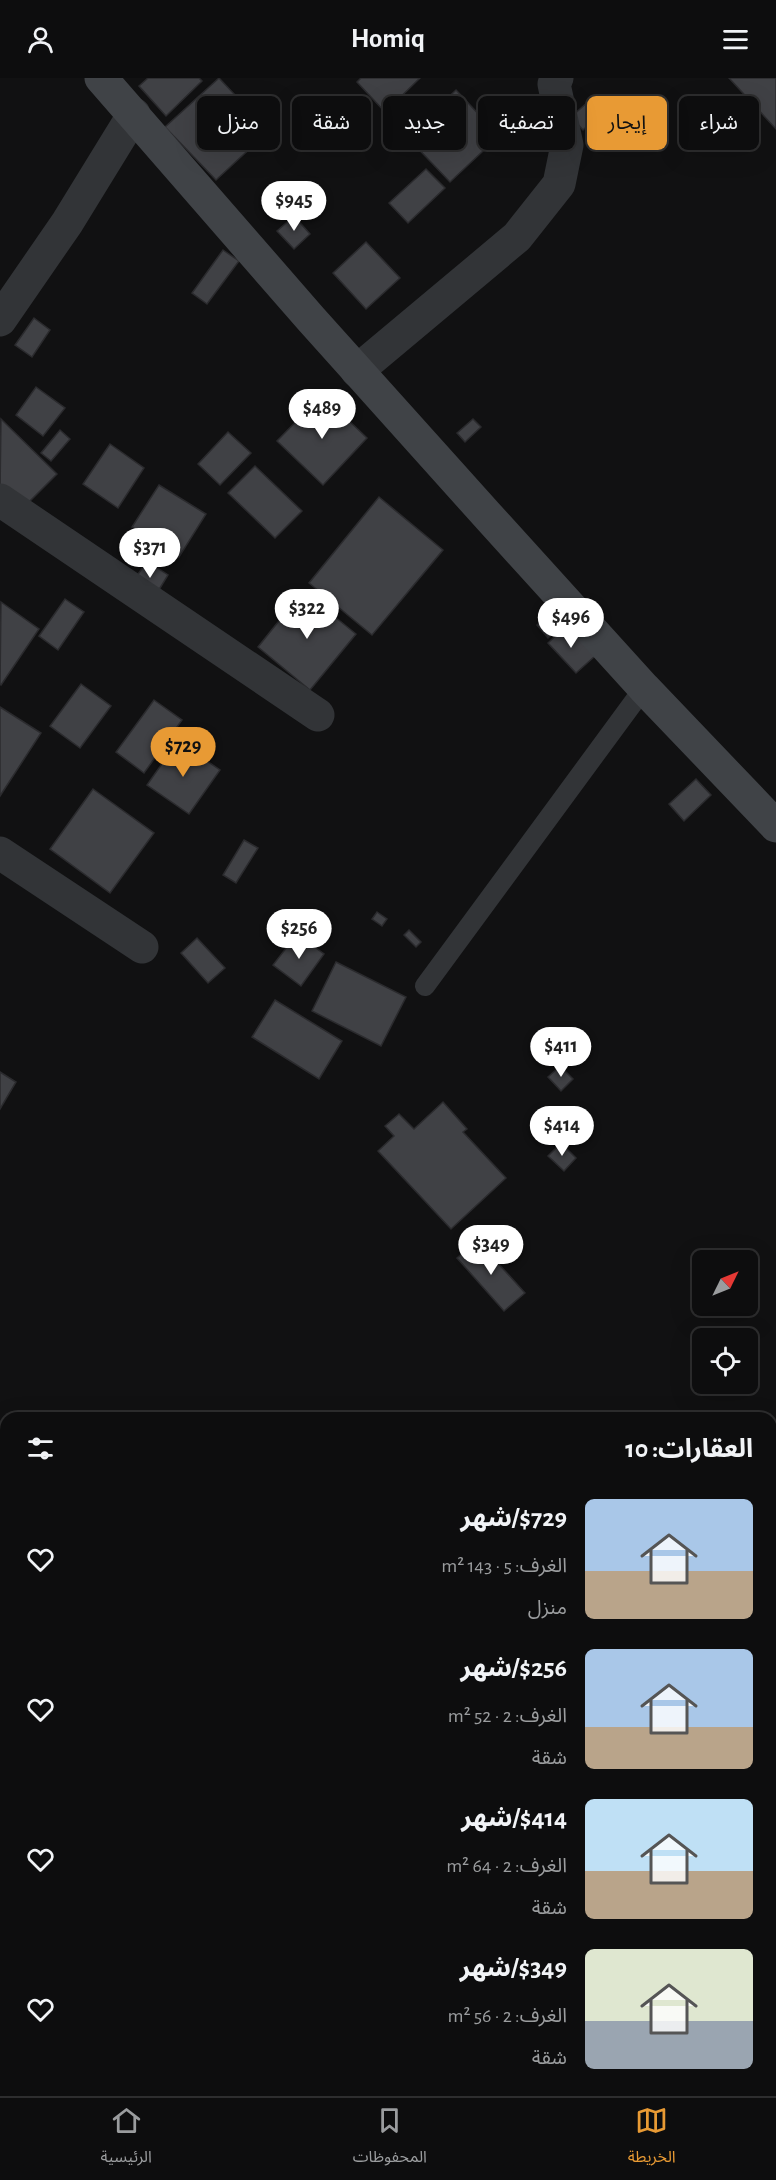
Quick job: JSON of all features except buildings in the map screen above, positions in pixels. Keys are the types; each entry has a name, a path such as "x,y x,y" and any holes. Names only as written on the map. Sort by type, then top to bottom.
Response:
{"street":[{"path":"101,78 357,370 645,688 776,826"},
{"path":"357,370 517,237 559,184 567,145 554,84 557,78"},
{"path":"0,320 67,223 134,114"},
{"path":"0,500 318,715"},
{"path":"0,853 142,947"}],"lane":[{"path":"425,986 645,688"}]}
